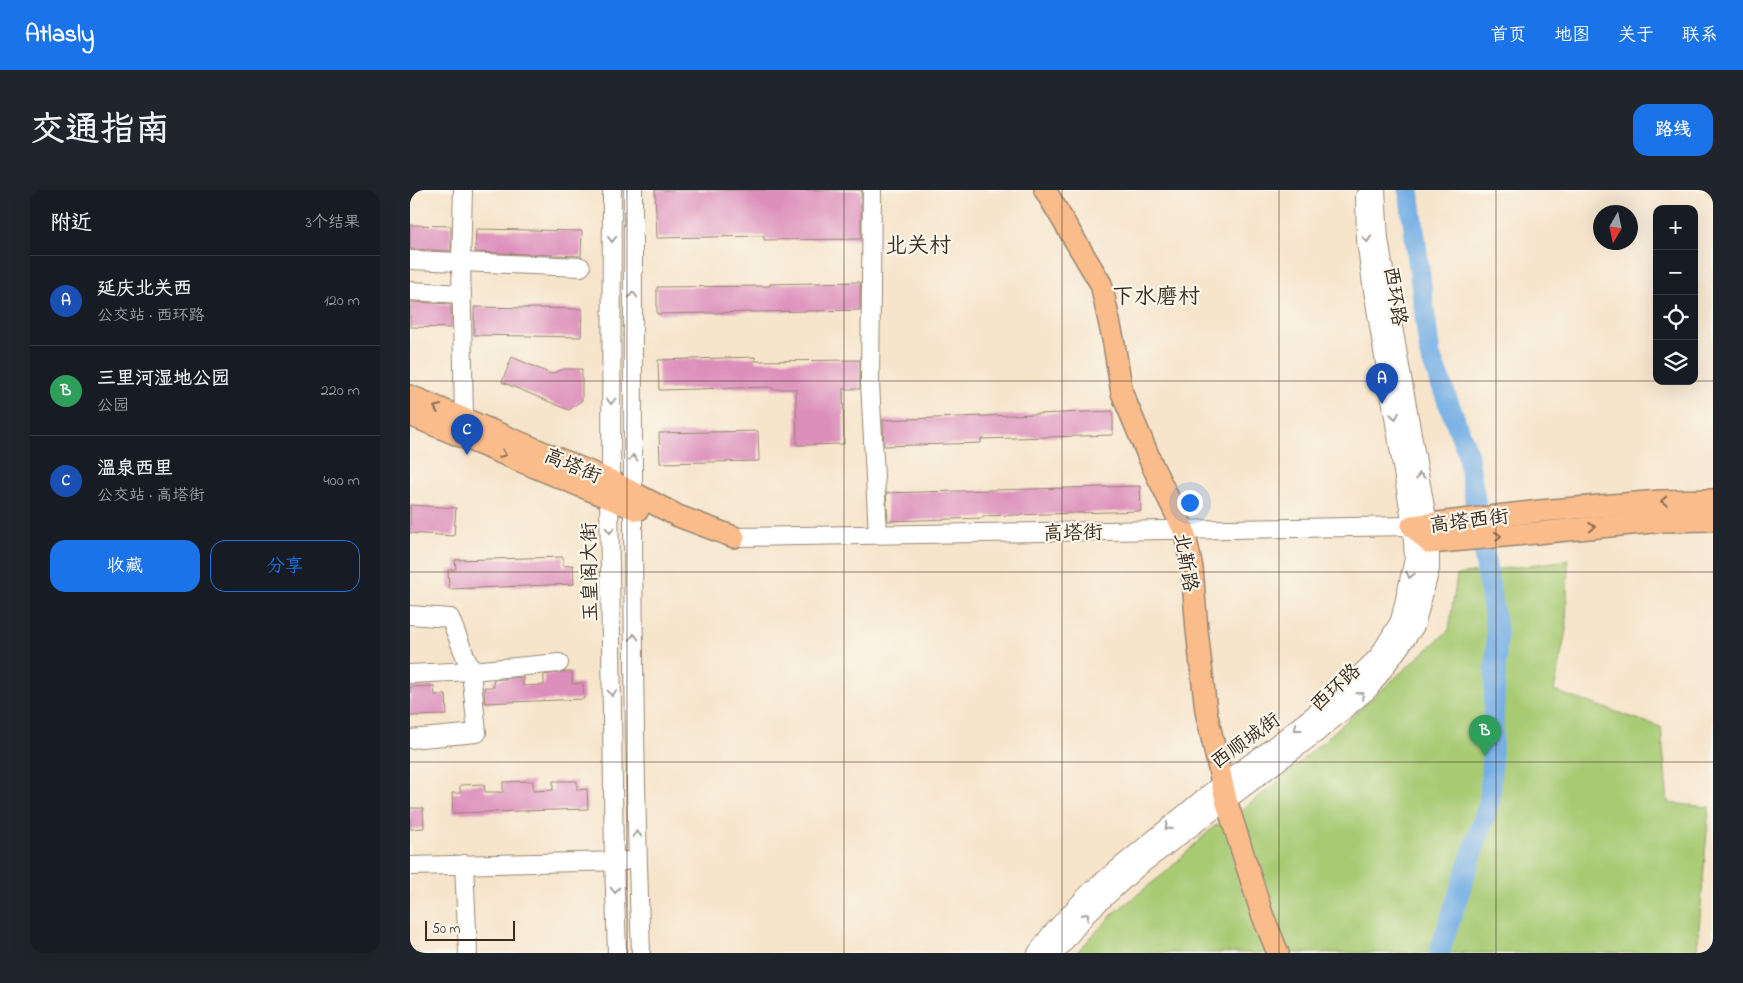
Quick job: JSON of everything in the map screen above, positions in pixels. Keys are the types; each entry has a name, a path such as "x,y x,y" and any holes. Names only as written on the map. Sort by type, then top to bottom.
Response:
{"main road":[{"name":"北靳路","path":"1045,190 1101,284 1122,393 1184,530 1192,568 1206,711 1224,791 1262,914 1278,953"},
{"name":"高塔街","path":"410,396 461,428"},
{"name":"高塔街","path":"410,415 461,428 610,489 632,499 674,527 734,537"},
{"name":"高塔西街","path":"1542,522 1660,501 1713,500"},
{"name":"高塔西街","path":"1424,531 1542,522 1713,520"}],"street":[{"path":"461,428 463,190"},
{"name":"玉皇阁大街","path":"612,190 610,489 614,862 617,953"},
{"path":"633,190 632,499 641,953"},
{"path":"872,190 870,383 878,534"},
{"name":"西环路","path":"1365,190 1366,240 1372,284 1424,531"},
{"name":"西环路","path":"1224,791 1315,734 1369,689 1415,626 1430,569 1379,239 1376,190"},
{"path":"410,260 581,267"},
{"path":"410,291 462,294"},
{"name":"高塔街","path":"734,537 1184,530 1424,531"},
{"name":"西顺城街","path":"1055,953 1087,914 1138,867 1265,753 1334,700 1378,657 1400,621 1414,558 1424,531"},
{"path":"410,615 450,618 472,671 477,733 410,739"},
{"path":"410,674 472,671 559,663"},
{"name":"西顺城街","path":"1037,953 1050,934 1091,891 1224,791"},
{"path":"410,866 638,861"},
{"path":"464,864 468,953"}],"green space":[{"path":"1568,560 1566,630 1554,691 1661,727 1668,803 1709,807 1697,953 1076,953 1114,913 1166,872 1213,827 1228,820 1274,785 1449,630 1457,575"}],"building":[{"path":"655,190 861,190 861,239 764,240 764,236 657,238"},
{"path":"410,225 451,226 451,251 410,249"},
{"path":"476,229 582,231 581,256 475,252"},
{"path":"860,282 860,310 657,314 657,287 770,286 770,284"},
{"path":"410,302 451,304 451,328 410,327"},
{"path":"474,307 582,309 581,337 474,335"},
{"path":"512,357 551,374 564,369 582,369 582,400 569,410 502,382"},
{"path":"755,357 755,361 860,360 860,389 843,389 844,444 797,445 796,389 772,389 772,387 659,390 658,360"},
{"path":"1113,411 1113,435 981,439 981,443 884,446 883,420"},
{"path":"758,431 759,461 660,463 659,433"},
{"path":"1140,486 1141,511 888,521 886,493"},
{"path":"410,505 456,508 454,536 410,533"},
{"path":"563,557 563,566 573,565 574,584 449,589 448,570 456,569 455,560"},
{"path":"572,672 572,684 583,683 584,699 485,703 484,687 494,687 493,680 523,677 523,686 544,685 544,675"},
{"path":"434,686 435,695 446,695 447,715 410,716 410,687"},
{"path":"533,781 533,791 553,790 553,781 577,781 577,790 587,789 588,809 453,813 452,793 460,793 460,785 484,784 485,792 503,792 503,782"},
{"path":"410,808 423,808 424,828 410,829"}],"waterway":[{"path":"1409,190 1430,355 1467,451 1497,632 1490,800 1439,953"}],"place":[{"name":"延庆北关西","path":"1382,404"},
{"name":"温泉西里","path":"467,455"},
{"name":"三里河湿地公园","path":"1485,756"}],"district":[{"name":"北关村","path":"918,244"},
{"name":"下水磨村","path":"1156,295"}]}
